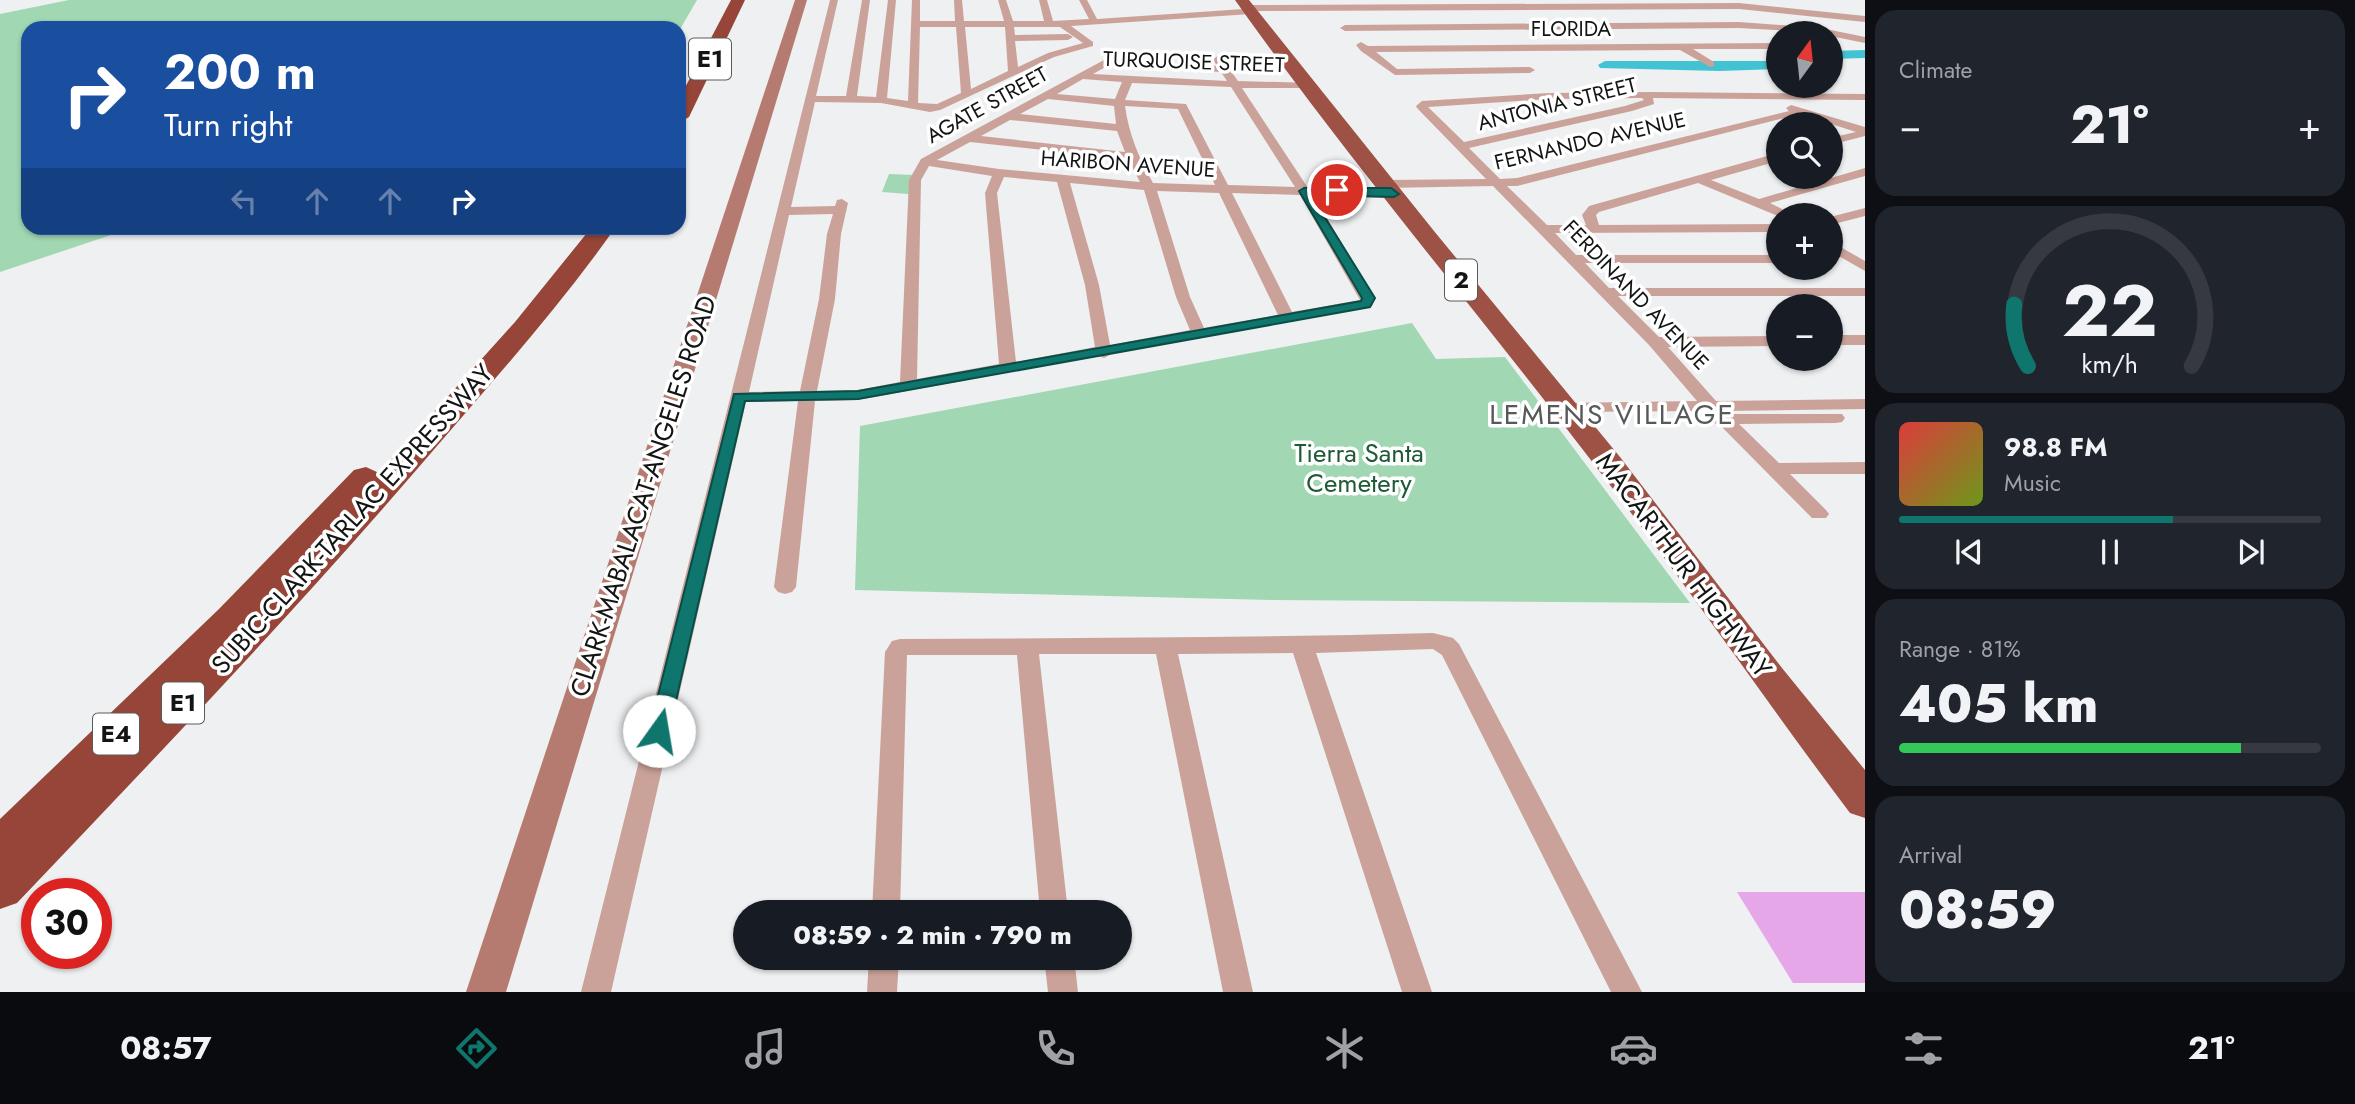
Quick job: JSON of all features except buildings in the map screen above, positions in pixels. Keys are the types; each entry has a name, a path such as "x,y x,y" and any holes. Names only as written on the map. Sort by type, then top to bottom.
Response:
{"highway":[{"name":"E1","path":"686,78 726,0"},
{"name":"E1","path":"686,103 738,0"},
{"name":"MACARTHUR HIGHWAY","path":"1244,8 1568,413 1865,801"},
{"name":"SUBIC-CLARK-TARLAC EXPRESSWAY","path":"0,849 232,618 435,404 578,235"},
{"name":"SUBIC-CLARK-TARLAC EXPRESSWAY","path":"0,888 243,642 362,514 524,328 597,235"},
{"path":"0,832 232,618"}],"main road":[{"name":"CLARK-MABALACAT-ANGELES ROAD","path":"486,992 801,0"}],"street":[{"path":"596,992 834,0"},
{"path":"912,105 916,0"},
{"path":"958,0 966,95"},
{"path":"1002,0 1009,24 1013,72"},
{"path":"1043,0 1049,24"},
{"path":"1083,0 1094,21"},
{"path":"1223,0 1244,8"},
{"path":"1379,0 1387,7"},
{"path":"1766,0 1776,9"},
{"path":"916,24 1062,24 1136,13 1319,4 1387,7 1440,3 1776,9 1865,19"},
{"path":"1319,4 1364,49 1395,72 1530,70"},
{"path":"851,99 865,5 891,5 881,100"},
{"path":"1562,5 1629,48"},
{"path":"812,99 881,100 933,109 1051,55 1090,44 1062,24"},
{"path":"1345,28 1770,26 1821,31 1865,42"},
{"path":"1009,38 1081,36"},
{"path":"1843,47 1865,42"},
{"name":"FLORIDA","path":"1364,49 1766,47"},
{"path":"1683,48 1710,64"},
{"name":"AGATE STREET","path":"908,386 915,180 925,162 1121,55"},
{"path":"739,397 858,395 1104,353 1365,304 1368,298 1304,191 1222,64 1184,67 1105,62"},
{"path":"1184,67 1191,84"},
{"name":"TURQUOISE STREET","path":"1079,76 1191,84 1308,85"},
{"path":"1128,80 1119,102 1122,128 1132,156 1149,187 1183,297 1199,334"},
{"path":"1044,95 1178,105 1183,108 1287,318"},
{"path":"1644,95 1865,97"},
{"name":"FERDINAND AVENUE","path":"1644,95 1549,96 1426,103 1421,106 1655,342 1710,405 1819,514"},
{"name":"ANTONIA STREET","path":"1463,146 1650,102 1644,95"},
{"path":"1757,95 1865,132"},
{"path":"1844,96 1865,106"},
{"name":"FERNANDO AVENUE","path":"1390,189 1517,182 1801,111"},
{"path":"1007,116 1122,128"},
{"path":"1843,138 1865,132"},
{"path":"967,138 1132,156"},
{"name":"HARIBON AVENUE","path":"925,162 999,173 1149,187 1330,192 1390,189"},
{"path":"1594,228 1589,215 1594,209 1766,162"},
{"path":"1761,202 1865,172"},
{"path":"999,173 991,193 1007,369"},
{"path":"1063,180 1092,285 1104,353"},
{"path":"1703,181 1766,204"},
{"path":"783,211 841,206 834,234 827,299 807,397 785,587"},
{"path":"1843,218 1865,212"},
{"path":"1543,229 1766,228"},
{"path":"1843,252 1861,262"},
{"path":"1574,259 1766,259"},
{"path":"1843,260 1861,262"},
{"path":"1605,292 1865,292"},
{"path":"1843,340 1865,340"},
{"path":"1655,342 1766,341"},
{"path":"1568,413 1710,405 1863,409"},
{"path":"1568,413 1724,419 1863,409"},
{"path":"1776,469 1864,468"},
{"path":"887,900 897,652 900,647 1303,645 1433,641 1445,644 1451,650 1627,992"},
{"path":"1027,645 1053,900"},
{"path":"1165,645 1238,992"},
{"path":"1303,645 1417,992"},
{"path":"882,992 883,970"},
{"path":"1060,970 1063,992"}],"green space":[{"path":"69,0 697,0 685,21 21,21 21,235 111,235 0,272 0,14"},
{"path":"889,174 915,175 909,194 882,192"},
{"name":"Tierra Santa Cemetery","path":"1412,323 1436,359 1505,357 1690,603 1272,600 855,590 860,426"}],"waterway":[{"path":"1843,55 1865,54"},
{"path":"1605,65 1766,65"}],"district":[{"name":"LEMENS VILLAGE","path":"1612,414"}],"route":[{"path":"659,731 739,397 858,395 1104,353 1365,304 1368,298 1304,191 1394,194 1391,191 1337,190"}]}
